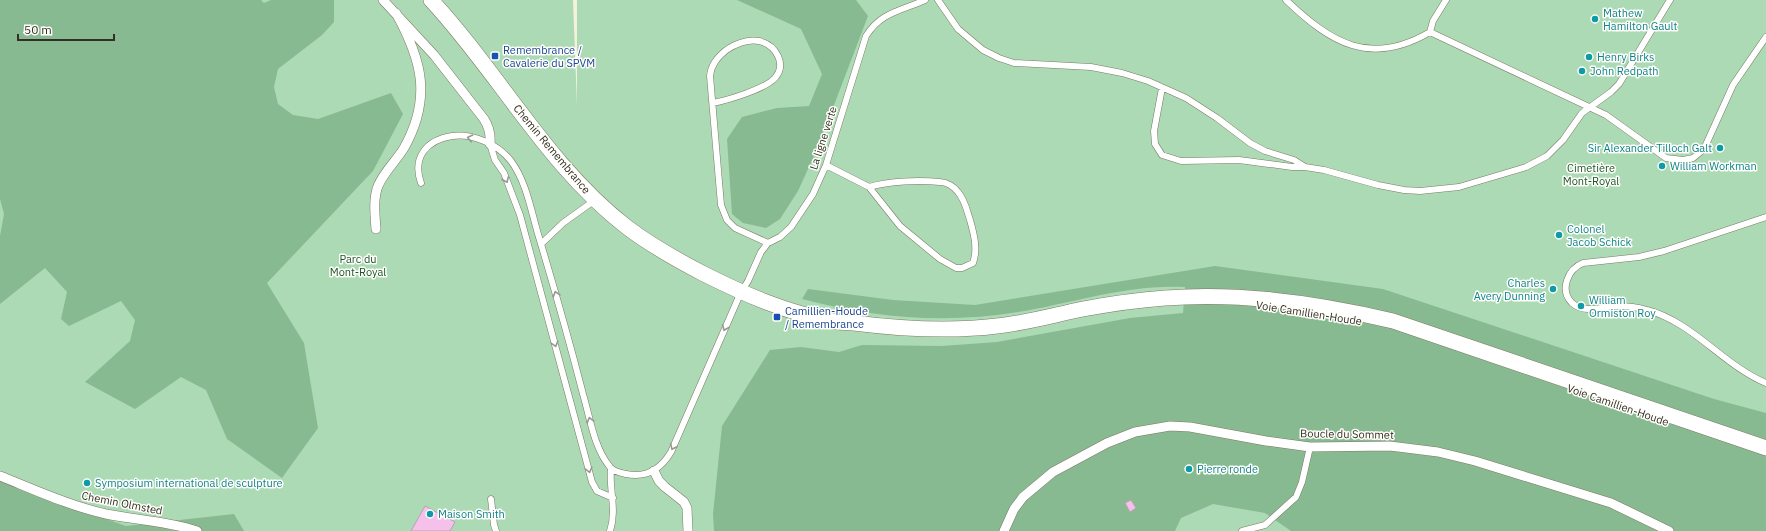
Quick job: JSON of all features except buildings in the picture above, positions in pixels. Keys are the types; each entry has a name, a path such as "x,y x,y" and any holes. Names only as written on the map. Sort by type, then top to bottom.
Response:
{"street":[{"path":"383,0 450,74 484,119 491,136 490,144"},
{"name":"Chemin Remembrance","path":"431,0 476,53 558,158 595,200 628,229 670,256 741,292"},
{"path":"376,229 375,199 378,186 408,141 417,115 421,89 416,55 410,38 396,13"},
{"name":"Voie Camillien-Houde","path":"741,292 788,309 834,322 850,329 868,333 905,336 952,336 1001,332 1118,310 1155,305 1229,303 1286,307 1365,321 1414,335 1766,456"},
{"name":"Voie Camillien-Houde","path":"834,322 900,329 972,329 1014,324 1116,303 1167,298 1222,296 1291,301 1353,312 1406,325 1766,448"},
{"name":"Boucle du Sommet","path":"1004,531 1014,509 1023,497 1041,481 1073,460 1107,442 1136,432 1170,426 1190,427 1266,441 1310,447 1390,446 1445,454 1474,461 1611,503 1669,531"},
{"path":"654,471 659,481 665,488 684,502 687,508 688,531"},
{"name":"Chemin Olmsted","path":"0,476 76,506 106,514 181,526 196,531"}],"lane":[{"name":"La ligne verte","path":"654,471 662,465 671,452 741,292 748,281 761,252 768,243 780,237 791,227 800,216 813,194 826,165 866,36 873,26 884,17 925,0"},
{"path":"938,0 958,29 983,50 999,58 1014,63 1099,68 1122,73 1148,82 1186,98 1217,118 1250,143 1265,151 1294,160 1305,167"},
{"path":"1286,0 1302,16 1339,41 1358,47 1374,49 1388,48 1415,40 1430,32 1433,21 1446,0"},
{"path":"1162,88 1154,131 1155,144 1162,155 1181,162 1239,160 1292,167 1305,167 1324,170 1378,185 1404,190 1426,191 1459,187 1526,167 1547,156 1563,140 1582,113 1611,92 1619,84 1670,0"},
{"path":"1430,32 1606,115 1666,158 1683,160 1692,158 1704,149 1733,85 1766,37"},
{"path":"713,103 726,100 771,82 780,71 781,66 775,50 767,44 758,41 748,41 730,47 720,56 711,70 713,103 721,205 727,220 735,228 768,243"},
{"path":"422,183 417,165 424,151 436,141 450,136 462,136 490,144 504,153 516,168 527,196 594,435 604,459 611,469 619,473 629,475 646,474 654,471"},
{"path":"490,144 495,160 504,173 520,215 592,482 597,490 613,498"},
{"path":"826,165 869,187 900,226 940,259 956,268 962,268 973,262 976,249 971,223 963,199 950,185 941,182 912,182 879,184 869,187"},
{"path":"541,244 563,223 595,200"},
{"path":"1766,217 1664,251 1639,257 1582,263 1575,266 1568,274 1566,284 1570,302 1576,306 1585,309 1628,306 1647,310 1667,317 1691,332 1751,376 1766,382"},
{"path":"1242,531 1266,525 1296,497 1302,482 1310,447"},
{"path":"610,531 613,519 613,498 610,482 611,469"},
{"path":"491,499 496,531"}],"green space":[{"name":"Parc du Mont-Royal","path":"0,0 573,0 577,106 577,0 1766,0 1766,531 0,531"},
{"path":"0,0 261,0 264,3 271,0 334,0 334,22 322,35 278,69 274,87 278,104 293,115 318,119 391,93 403,114 373,171 267,283 304,343 318,428 282,478 227,439 206,390 181,377 135,409 85,382 130,341 135,320 121,301 69,326 61,319 67,292 45,268 0,304 0,236 4,214 0,199"},
{"path":"737,0 856,0 868,16 818,147 798,191 780,219 766,228 743,223 732,214 727,139 742,117 777,108 809,106 822,74 801,29"},
{"path":"1215,266 1383,289 1714,399 1766,413 1766,531 1291,531 1265,513 1213,504 1181,518 1175,531 714,531 713,514 722,426 770,350 801,347 839,352 862,345 942,346 997,342 1130,318 1183,313 1185,287 1143,288 1018,312 964,318 883,315 829,306 802,299 808,289 893,300 975,305"},
{"path":"0,481 126,526 234,514 244,531 0,531"}],"place":[{"name":"Mathew Hamilton Gault","path":"1595,19"},
{"name":"Remembrance / Cavalerie du SPVM","path":"495,56"},
{"name":"Henry Birks","path":"1589,57"},
{"name":"John Redpath","path":"1582,71"},
{"name":"Sir Alexander Tilloch Galt","path":"1720,148"},
{"name":"William Workman","path":"1662,166"},
{"name":"Colonel Jacob Schick","path":"1559,235"},
{"name":"Charles Avery Dunning","path":"1553,289"},
{"name":"William Ormiston Roy","path":"1581,306"},
{"name":"Camillien-Houde / Remembrance","path":"777,317"},
{"name":"Pierre ronde","path":"1189,469"},
{"name":"Symposium international de sculpture","path":"87,483"},
{"name":"Maison Smith","path":"430,514"}],"park label":[{"name":"Cimetière Mont-Royal","path":"1591,174"}]}
